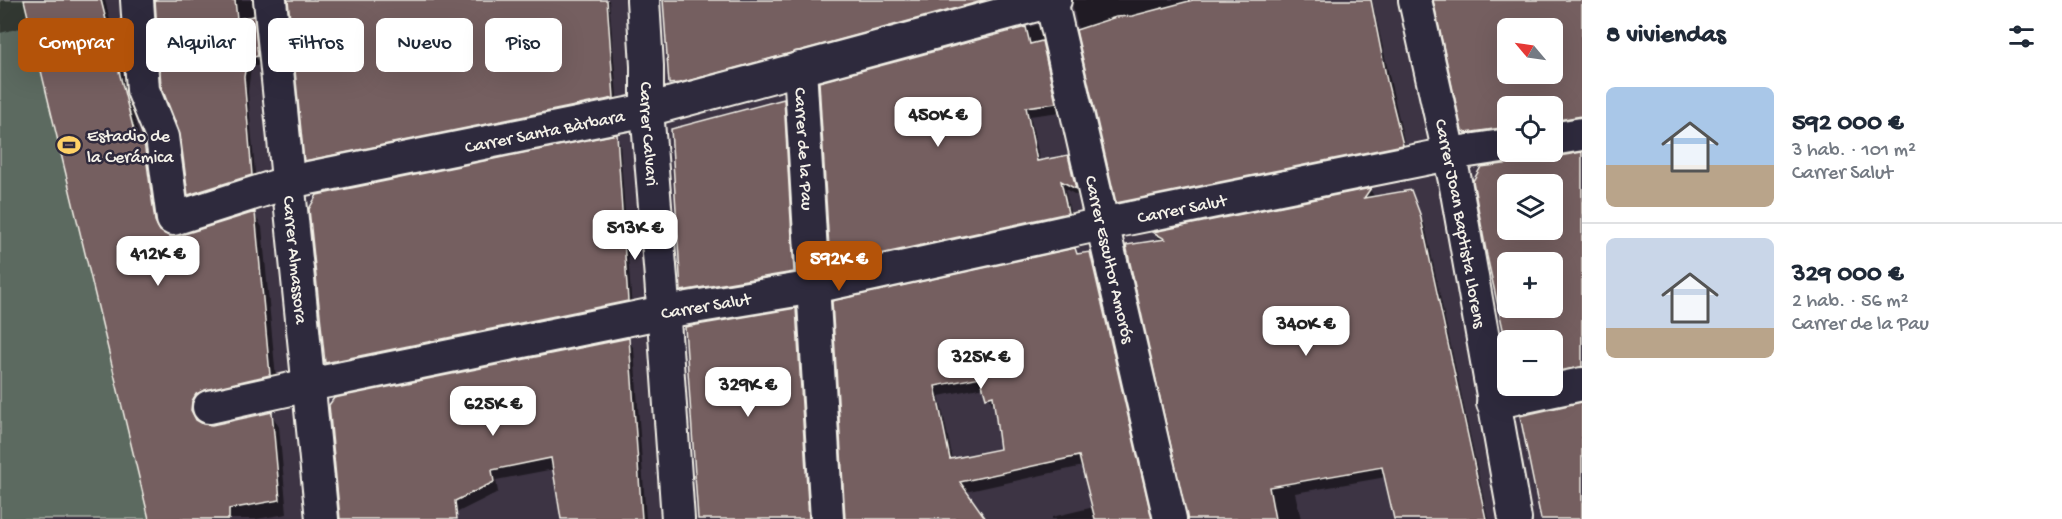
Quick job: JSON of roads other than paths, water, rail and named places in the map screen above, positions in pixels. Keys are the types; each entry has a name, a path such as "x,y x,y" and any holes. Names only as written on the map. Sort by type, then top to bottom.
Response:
{"street":[{"name":"Carrer Santa Bàrbara","path":"137,0 143,90 162,137 173,219 289,182 646,110 1052,0"},
{"name":"Carrer Almassora","path":"270,0 322,519"},
{"name":"Carrer Calvari","path":"643,0 647,66 646,110 664,312 678,519"},
{"name":"Carrer Escultor Amorós","path":"1052,0 1170,519"},
{"name":"Carrer Joan Baptista Llorens","path":"1415,0 1449,154 1515,519"},
{"name":"Carrer de la Pau","path":"800,68 827,519"},
{"path":"1563,137 1582,134"},
{"name":"Carrer Salut","path":"209,407 664,312 814,287 1102,224 1449,154 1497,147"},
{"path":"1493,402 1582,384"}],"place":[{"name":"Estadio de la Cerámica","path":"69,145"}]}
